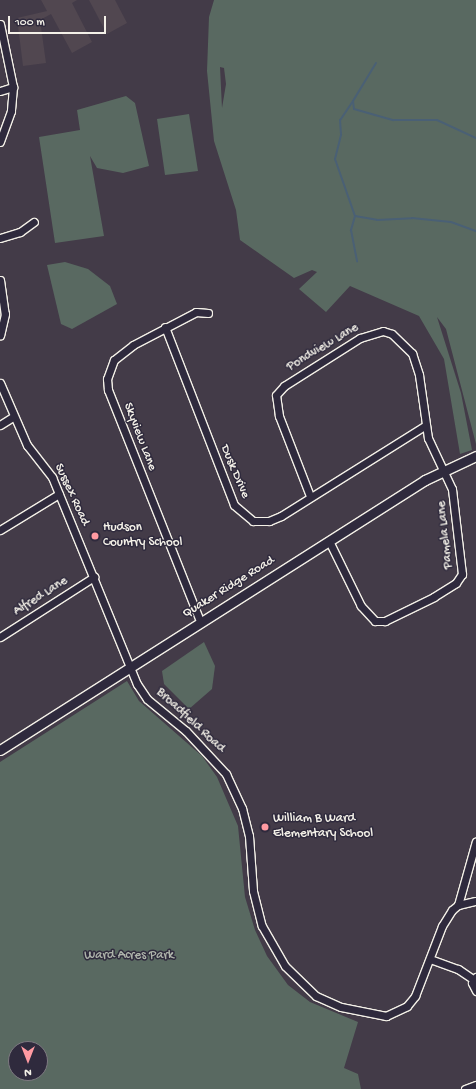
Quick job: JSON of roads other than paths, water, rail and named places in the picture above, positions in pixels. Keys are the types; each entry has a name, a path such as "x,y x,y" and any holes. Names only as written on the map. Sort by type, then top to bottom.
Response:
{"street":[{"path":"0,24 13,87 11,111 0,142"},
{"path":"0,91 13,87"},
{"path":"0,238 20,232 34,222"},
{"path":"0,280 5,314 0,335"},
{"name":"Skyview Lane","path":"200,621 108,390 108,372 114,360 165,327 196,312 208,313"},
{"name":"Dusk Drive","path":"165,327 203,429 241,514 253,522 269,522 426,425"},
{"name":"Pondview Lane","path":"310,496 279,416 276,395 284,386 360,338 383,331 409,348 419,375 426,425 444,469"},
{"name":"Sussex Road","path":"0,383 13,417 27,445 47,468 59,494 130,666"},
{"path":"0,425 13,417"},
{"name":"Quaker Ridge Road","path":"0,750 200,621 444,469 476,456"},
{"name":"Pamela Lane","path":"329,541 361,606 375,621 397,616 440,593 459,579 463,564 457,511 444,469"},
{"path":"0,530 59,494"},
{"name":"Alfred Lane","path":"0,637 94,577"},
{"name":"Broadfield Road","path":"130,666 147,699 186,731 226,774 242,808 249,836 253,891 262,926 285,966 306,989 341,1006 386,1016 407,1006 415,996 442,926 458,905"},
{"path":"476,841 458,905 476,902"},
{"path":"430,959 458,969 474,978 476,990"},
{"path":"465,1089 476,1085"}],"waterway":[{"path":"376,63 353,101 354,109 393,120 437,120 476,138"},
{"path":"353,101 340,120 341,135 335,159 355,216 377,220 412,218 451,222 476,231"},
{"path":"355,216 351,230 357,261"}],"place":[{"name":"Hudson Country School","path":"95,536"},
{"name":"William B Ward Elementary School","path":"265,827"}],"park label":[{"name":"Ward Acres Park","path":"129,956"}]}
